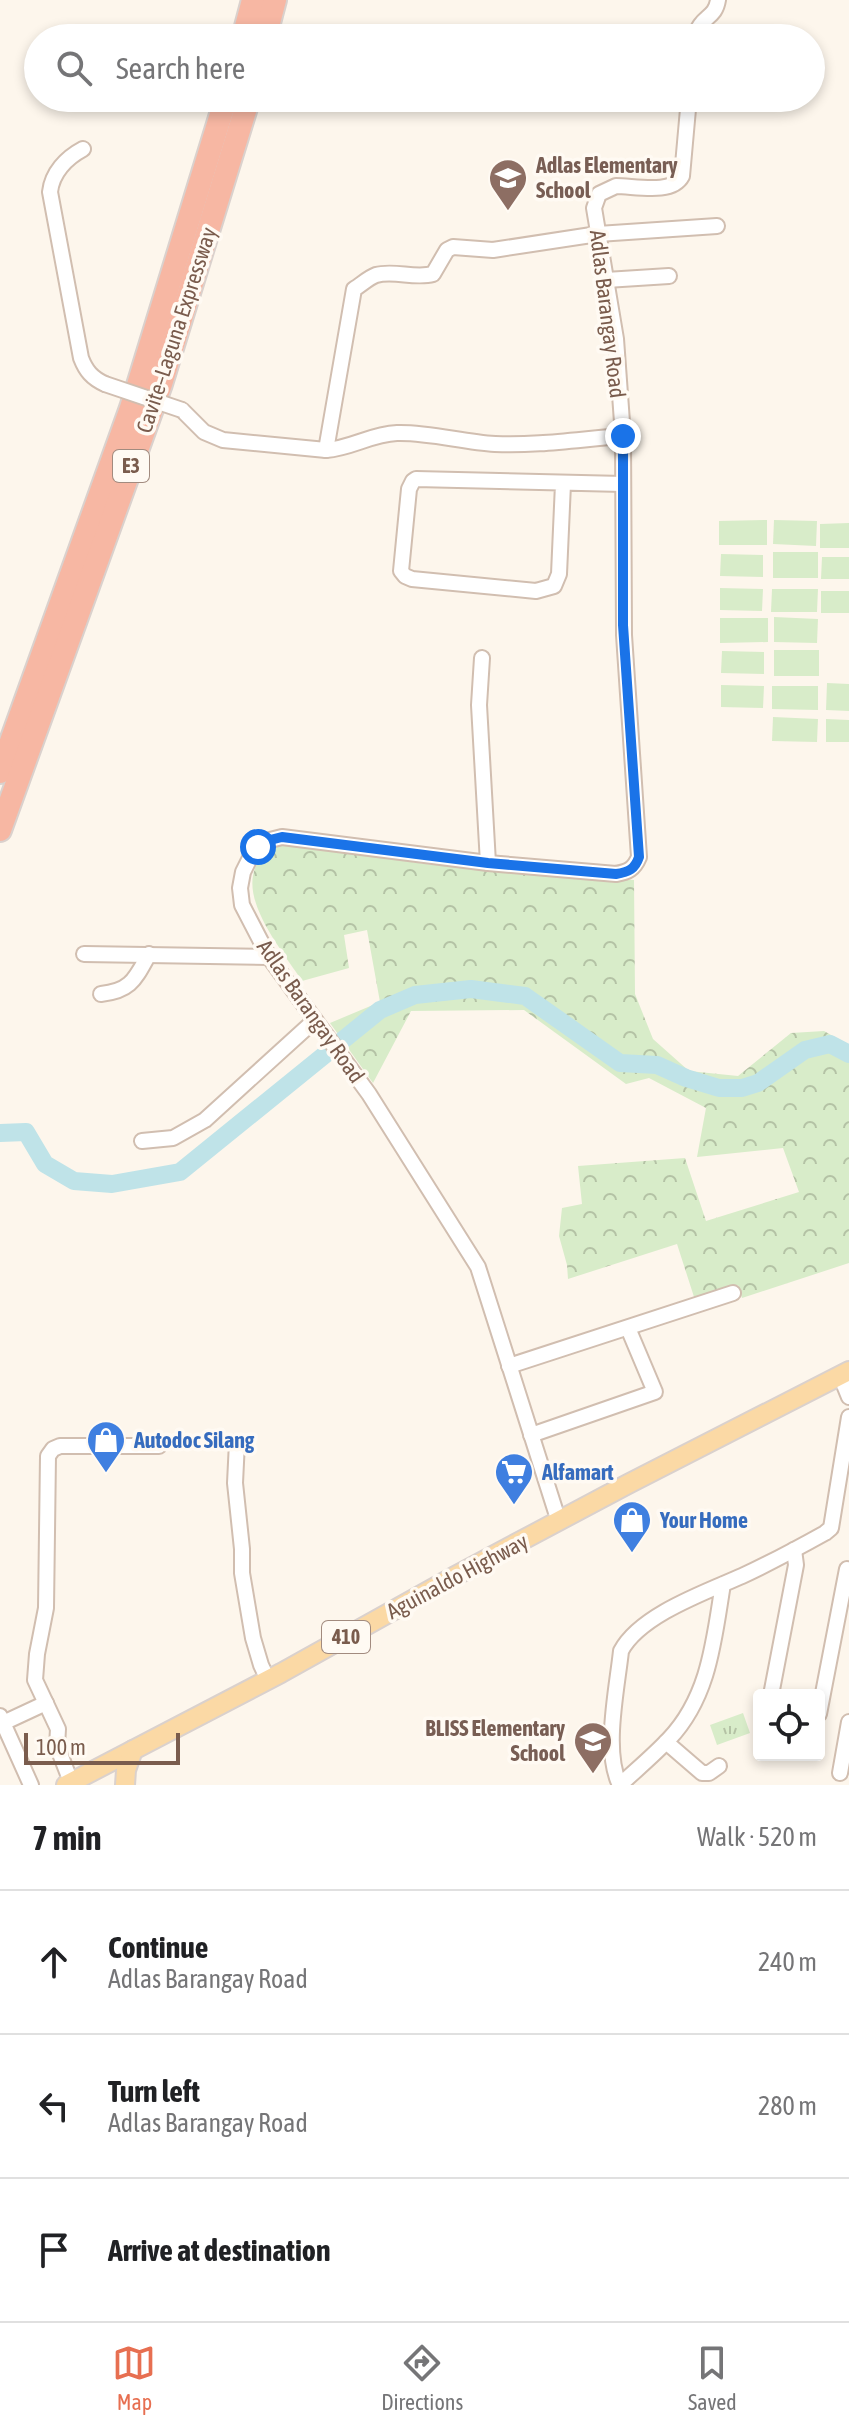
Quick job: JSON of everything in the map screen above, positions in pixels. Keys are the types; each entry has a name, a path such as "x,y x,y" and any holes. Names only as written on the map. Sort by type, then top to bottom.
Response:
{"highway":[{"path":"247,24 253,0"},
{"path":"269,24 275,0"},
{"name":"Cavite–Laguna Expressway","path":"0,772 131,408 222,112"},
{"name":"Cavite–Laguna Expressway","path":"0,830 161,384 245,112"}],"main road":[{"name":"Aguinaldo Highway","path":"71,1784 103,1772 133,1750 268,1680 455,1576 845,1373"},
{"path":"125,1785 133,1750"},
{"path":"103,1772 117,1785"}],"street":[{"path":"700,24 713,13 717,4"},
{"name":"Adlas Barangay Road","path":"559,1522 478,1267 343,1056 269,957 242,905 240,888 243,872 258,847 282,837 488,863 616,874 636,866 639,857 624,635 623,436 616,339 594,208 599,194 616,186 675,185 682,176 688,112"},
{"path":"83,149 72,155 56,173 50,192 81,358 92,377 105,384 182,410 204,432 223,440 326,450 339,449 374,435 401,433 495,444 623,436"},
{"path":"326,450 354,289 379,274 433,274 447,250 453,247 502,249 598,234 717,226"},
{"path":"606,280 669,276"},
{"path":"563,484 559,574 554,586 536,591 412,579 401,571 409,489 413,481 425,478 623,484"},
{"path":"482,658 479,705 488,863"},
{"path":"84,954 269,957"},
{"path":"101,994 118,992 129,986 149,954"},
{"path":"142,1141 173,1138 205,1120 320,1025"},
{"path":"509,1366 733,1293"},
{"path":"531,1435 655,1392 628,1328"},
{"path":"845,1373 849,1397"},
{"path":"723,1584 713,1646 700,1692 666,1742 620,1785 613,1772 611,1752 621,1651 632,1635 648,1624 703,1592 794,1550 831,1528 849,1417"},
{"path":"237,1442 235,1483 242,1573 253,1638 268,1680"},
{"path":"71,1784 57,1746 58,1729 35,1680 46,1608 49,1452 60,1446 159,1446"},
{"path":"772,1689 796,1565 794,1550"},
{"path":"825,1692 843,1628 847,1569"},
{"path":"31,1785 2,1719 46,1703"},
{"path":"840,1773 849,1722"},
{"path":"666,1742 702,1773 709,1773 719,1766"}],"green space":[{"path":"767,520 767,545 719,545 719,521"},
{"path":"774,520 817,521 816,546 773,544"},
{"path":"849,523 849,548 820,548 820,524"},
{"path":"773,552 818,552 818,578 773,578"},
{"path":"721,554 763,555 763,577 720,576"},
{"path":"822,557 849,557 849,579 821,579"},
{"path":"720,588 763,589 762,611 720,610"},
{"path":"772,589 818,589 817,612 771,612"},
{"path":"821,591 849,591 849,613 821,613"},
{"path":"774,617 818,619 817,643 774,642"},
{"path":"720,618 768,618 768,642 720,643"},
{"path":"774,650 819,650 819,676 774,676"},
{"path":"722,651 764,652 764,674 721,673"},
{"path":"827,683 849,684 849,711 826,710"},
{"path":"721,685 764,686 763,708 721,707"},
{"path":"772,686 818,686 818,710 772,709"},
{"path":"773,717 818,719 817,742 772,741"},
{"path":"826,719 849,720 849,742 826,742"},
{"path":"287,844 426,864 634,880 635,994 653,1039 689,1071 738,1076 791,1033 824,1031 849,1045 849,1263 742,1298 738,1285 695,1300 677,1244 568,1279 559,1236 562,1208 582,1204 578,1166 685,1158 706,1221 799,1192 783,1148 697,1157 706,1108 649,1078 626,1084 524,1010 411,1011 373,1083 330,1023 380,1002 367,930 344,935 349,968 302,981 274,940 258,908 253,893 253,878 258,862 267,850"},
{"path":"743,1713 750,1733 717,1745 710,1725"}],"waterway":[{"path":"0,1133 26,1132 45,1164 74,1181 112,1184 180,1172 380,1010 415,995 471,989 525,996 620,1063 657,1065 719,1088 742,1088 758,1083 805,1050 830,1044 849,1054"}],"place":[{"name":"Adlas Elementary School","path":"508,212"},
{"name":"Autodoc Silang","path":"106,1474"},
{"name":"Alfamart","path":"514,1506"},
{"name":"Your Home","path":"632,1554"},
{"name":"BLISS Elementary School","path":"593,1775"}],"route":[{"path":"258,847 282,837 488,863 616,874 636,866 639,857 623,625 623,436"}]}
